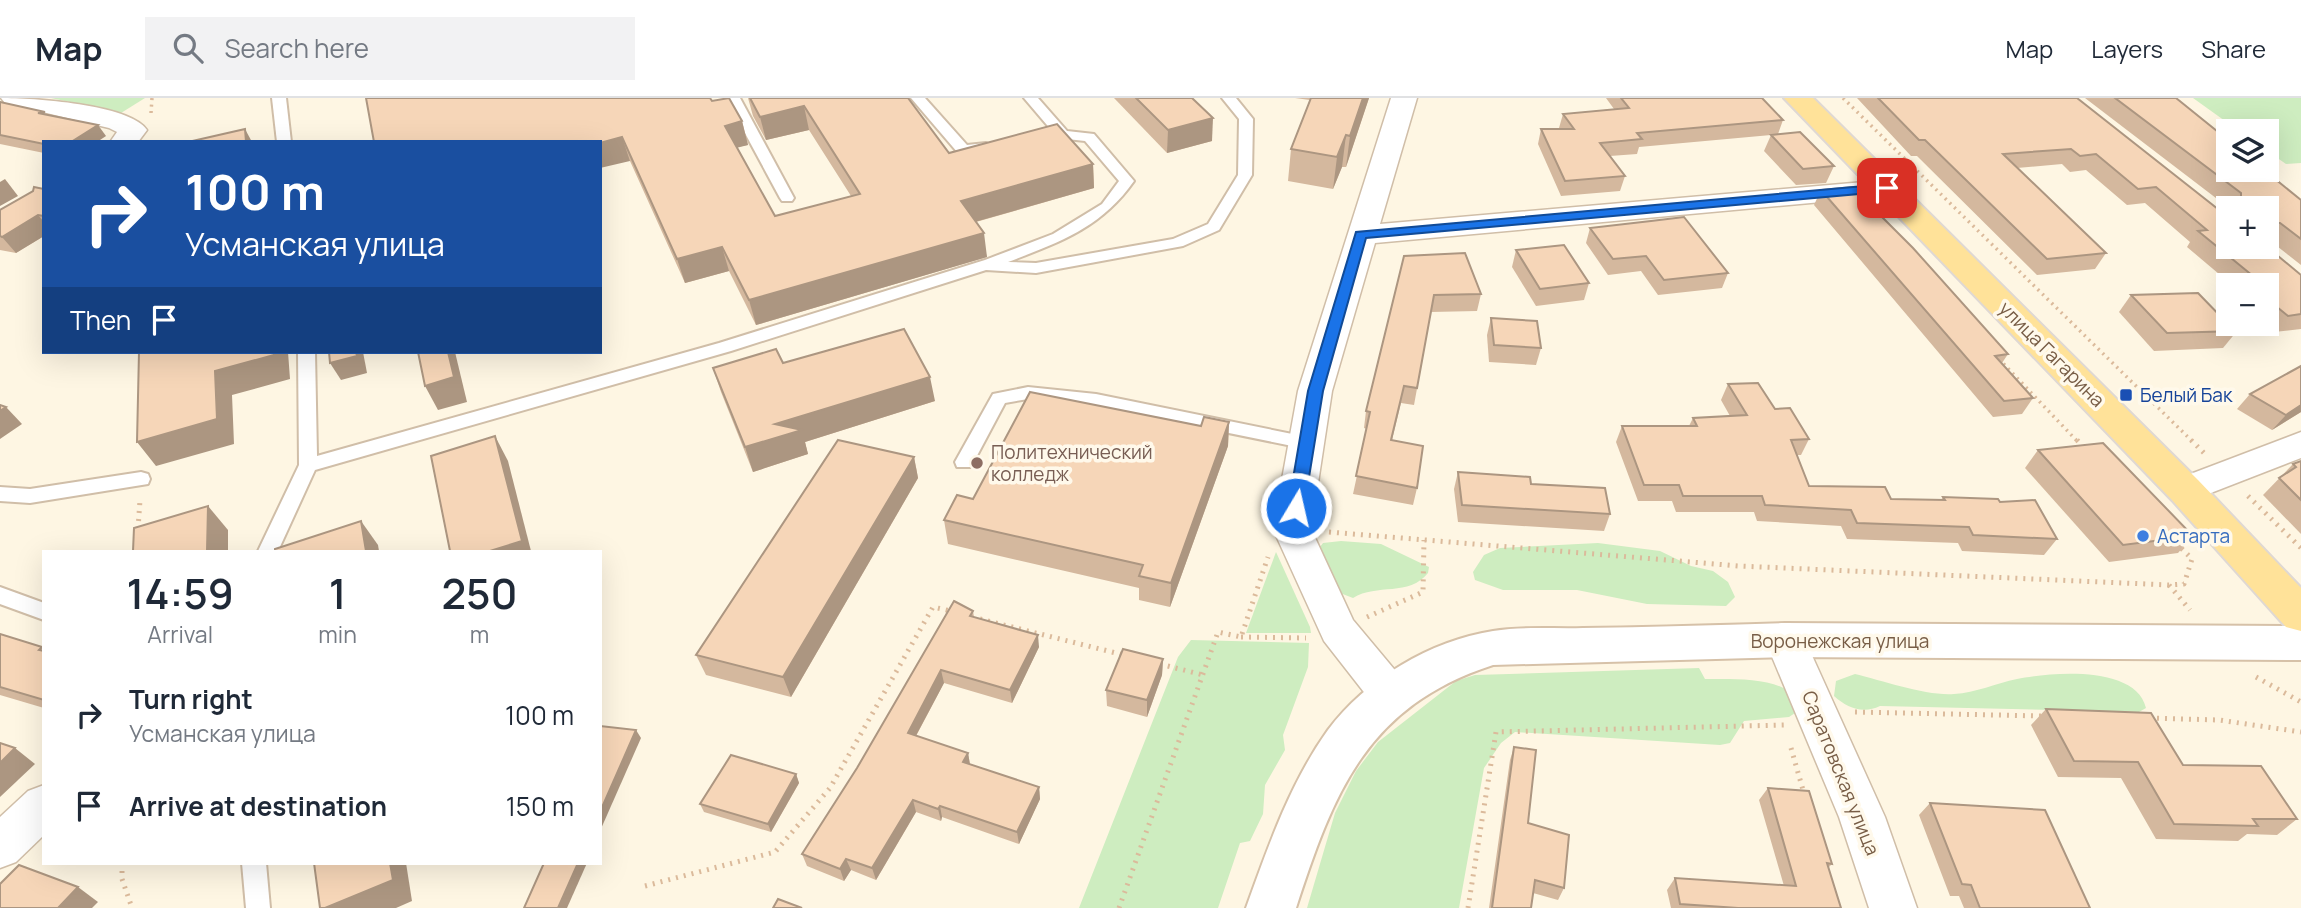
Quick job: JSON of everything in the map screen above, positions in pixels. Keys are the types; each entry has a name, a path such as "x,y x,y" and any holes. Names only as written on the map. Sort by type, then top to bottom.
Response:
{"main road":[{"name":"улица Гагарина","path":"1798,98 2185,490 2301,615"},
{"name":"Воронежская улица","path":"1271,908 1294,838 1329,768 1354,729 1389,694 1424,671 1457,656 1493,648 1785,640 2301,643"}],"street":[{"path":"14,98 118,122 134,130 125,140"},
{"path":"1389,694 1338,630 1292,529 1315,391 1360,235 1404,98"},
{"path":"1360,235 1887,188"},
{"path":"2185,490 2301,444"},
{"name":"Саратовская улица","path":"1785,640 1862,817 1893,908"},
{"path":"0,847 42,806"}],"lane":[{"path":"279,98 284,140"},
{"path":"733,98 788,198"},
{"path":"918,98 963,150 1001,144"},
{"path":"308,465 725,347 985,265 1058,237 1107,207 1127,181 1089,137 1057,136 1031,98"},
{"path":"985,265 1036,268 1177,243 1214,227 1245,174 1247,118 1229,98"},
{"path":"268,550 308,465 306,354"},
{"path":"964,462 999,398 1028,393 1096,400 1307,443"},
{"path":"0,494 30,496 141,479"},
{"path":"0,595 42,611"},
{"path":"254,865 258,908"}],"path":[{"path":"1843,98 2301,548"},
{"path":"1992,351 2087,451"},
{"path":"137,539 141,479"},
{"path":"1119,908 1218,632 1241,637 1272,546 1292,529 1739,566 2184,584 2192,559 2173,540"},
{"path":"2169,585 2192,613"},
{"path":"645,886 775,852 830,789 933,607 960,614"},
{"path":"973,617 1135,658"},
{"path":"1149,661 1203,675"},
{"path":"2249,672 2301,702"},
{"path":"1784,726 1808,804"},
{"path":"122,865 122,878 132,908"}],"green space":[{"path":"51,98 145,98 121,113"},
{"path":"2193,98 2301,98 2301,163 2286,164 2279,159 2279,119 2222,119"},
{"path":"1341,541 1381,544 1429,567 1428,573 1412,585 1372,591 1353,598 1340,593 1314,555 1323,543"},
{"path":"1598,543 1660,551 1691,566 1713,571 1728,582 1735,597 1726,606 1647,604 1577,590 1503,590 1475,580 1473,572 1484,555 1500,548"},
{"path":"1276,552 1310,627 1311,633 1246,633"},
{"path":"1191,640 1309,643 1308,667 1283,735 1285,750 1265,785 1263,814 1250,841 1240,843 1218,908 1079,908 1178,657"},
{"path":"1699,668 1705,679 1748,680 1780,686 1790,693 1798,711 1789,717 1744,721 1730,743 1720,745 1515,732 1501,743 1484,768 1459,908 1307,908 1335,813 1356,771 1378,742 1456,681 1475,675"},
{"path":"1855,674 1943,694 1970,692 2032,676 2090,675 2126,684 2139,694 2146,708 2139,712 1880,706 1861,710 1844,704 1834,696 1836,681"}],"building":[{"path":"366,98 710,98 712,101 729,98 742,121 725,126 775,216 860,194 804,106 760,117 750,98 908,98 949,153 1057,124 1093,164 961,201 984,233 749,300 722,247 677,259 622,137 602,142 602,140 374,140"},
{"path":"1136,98 1192,98 1213,118 1168,130"},
{"path":"1311,98 1363,98 1350,136 1346,135 1337,157 1291,149"},
{"path":"1621,98 1762,98 1783,120 1637,133 1642,139 1600,143 1625,176 1565,181 1541,129 1574,129 1563,114 1629,108"},
{"path":"1878,98 2077,98 2216,208 2216,246 2198,231 2207,230 2156,187 2138,189 2096,154 2080,156 2071,149 2003,154 2106,253 2047,259 1925,140 1919,140"},
{"path":"2115,98 2176,98 2216,130 2216,174"},
{"path":"0,102 98,125 74,140 42,140 42,144 0,135"},
{"path":"245,129 246,140 197,140"},
{"path":"1800,132 1834,166 1803,169 1771,135"},
{"path":"2226,182 2279,182 2301,200 2301,239 2279,223 2279,196 2241,196 2241,193"},
{"path":"34,187 42,189 42,216 38,215 0,236 0,210 33,191"},
{"path":"1852,187 1913,248 2008,354 1995,356 2033,398 2004,401 1821,190"},
{"path":"1684,217 1728,273 1664,280 1646,256 1613,259 1590,228 1651,221"},
{"path":"1564,245 1589,283 1540,289 1516,250"},
{"path":"1465,253 1481,294 1434,295 1417,388 1404,386 1391,440 1423,446 1417,488 1356,476 1370,412 1366,411 1404,256"},
{"path":"2279,257 2301,275 2301,314 2288,316 2279,309 2279,273 2249,273 2232,259 2279,259"},
{"path":"2198,293 2216,312 2216,332 2167,333 2131,295"},
{"path":"1491,318 1537,321 1541,348 1494,345"},
{"path":"904,329 930,377 775,424 802,430 745,447 713,368 776,349 783,363"},
{"path":"139,354 274,354 215,371 217,419 137,442"},
{"path":"329,354 356,354 357,356 330,363"},
{"path":"418,354 448,354 454,377 425,386"},
{"path":"2301,366 2301,405 2286,415 2250,394"},
{"path":"1758,383 1775,409 1790,408 1809,439 1791,440 1809,486 1885,487 1891,499 1945,500 1943,497 1998,499 2000,502 2035,500 2057,539 1973,535 1969,527 1857,523 1851,510 1765,505 1762,496 1683,496 1679,485 1644,485 1622,426 1697,426 1693,418 1747,415 1728,384"},
{"path":"1030,392 1201,426 1204,417 1229,422 1171,583 1139,576 1143,565 944,520 957,495 973,499"},
{"path":"495,436 522,541 493,550 450,550 431,456"},
{"path":"838,440 914,457 783,677 696,655"},
{"path":"2103,443 2193,536 2123,545 2038,450"},
{"path":"2301,461 2301,500 2279,478 2296,467 2293,464"},
{"path":"1458,472 1530,477 1531,484 1605,488 1610,514 1462,505"},
{"path":"208,506 207,550 133,550 134,528"},
{"path":"361,521 366,550 275,550"},
{"path":"954,601 973,611 970,616 1038,635 1010,690 941,670 908,733 968,753 963,762 1039,787 1017,832 940,806 938,809 913,800 872,868 846,859 840,869 802,854 857,768"},
{"path":"0,634 42,647 39,650 42,651 42,699 0,687"},
{"path":"1123,649 1163,659 1147,700 1106,690"},
{"path":"2046,709 2151,713 2183,765 2261,766 2297,819 2253,819 2258,826 2174,824 2138,762 2074,761"},
{"path":"602,726 636,730 602,807"},
{"path":"0,743 15,748 0,763"},
{"path":"1514,747 1536,750 1528,823 1569,835 1564,888 1535,880 1531,908 1492,908"},
{"path":"731,755 796,774 768,824 700,804"},
{"path":"1768,788 1809,791 1832,864 1827,863 1841,908 1738,908 1680,904 1675,878 1796,886"},
{"path":"1930,803 2045,810 2090,908 1980,908 1971,885 1962,884"},
{"path":"19,865 78,887 58,908 0,908 0,884"},
{"path":"314,865 390,865 393,880 320,908"},
{"path":"543,865 577,865 558,908 524,908"},
{"path":"778,899 802,908 773,908"}],"place":[{"name":"Белый Бак","path":"2126,395"},
{"name":"Политехнический колледж","path":"977,463"},
{"name":"Астарта","path":"2143,536"}],"route":[{"path":"1296,508 1315,391 1360,235 1887,188"}]}
